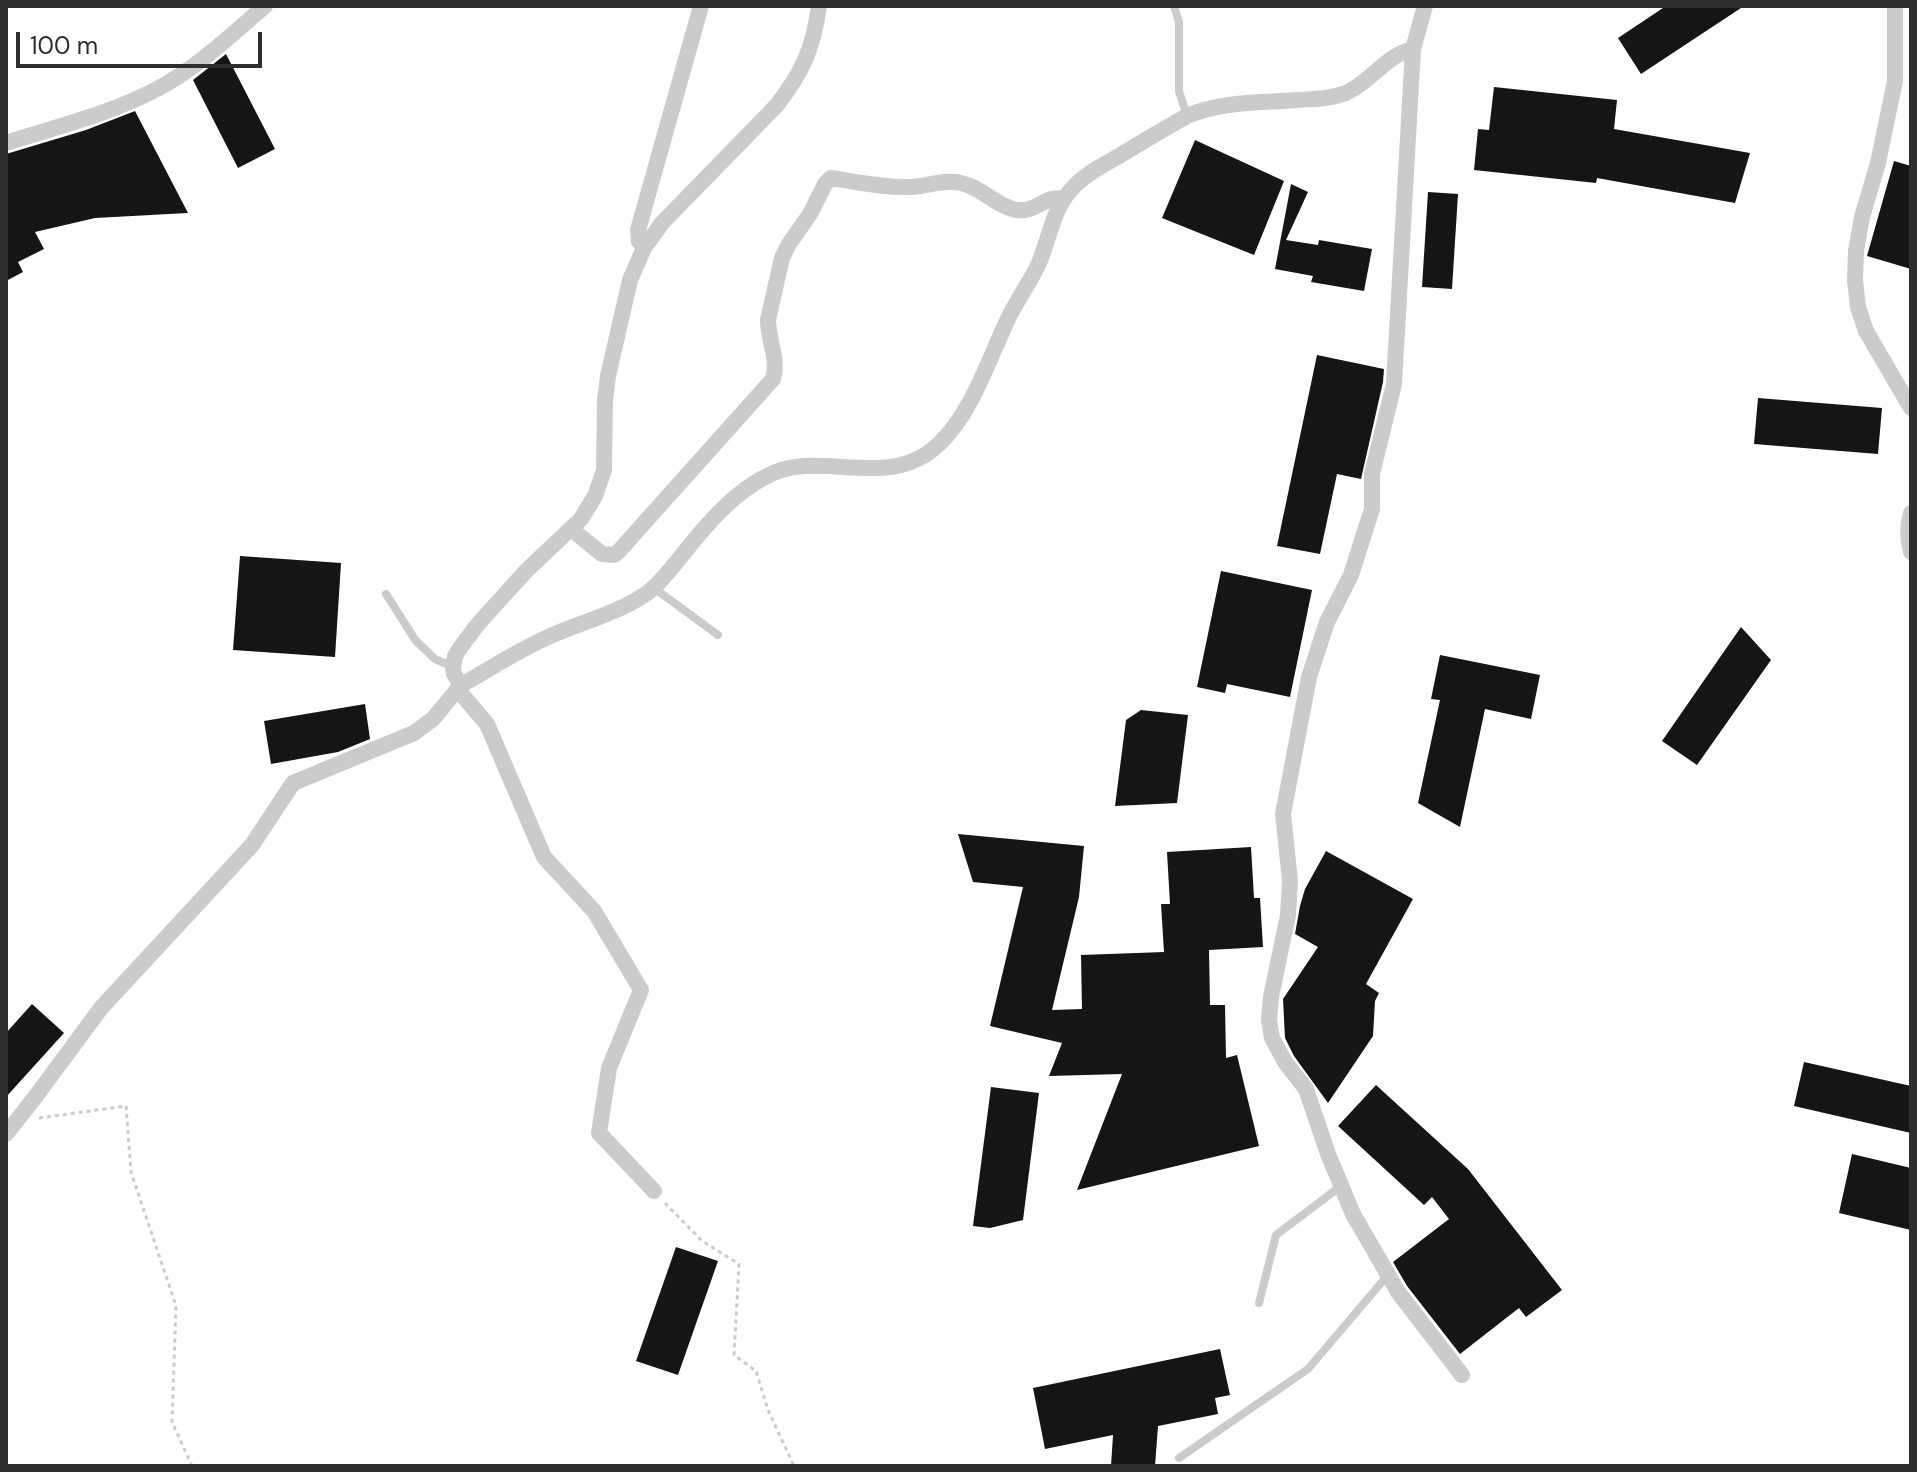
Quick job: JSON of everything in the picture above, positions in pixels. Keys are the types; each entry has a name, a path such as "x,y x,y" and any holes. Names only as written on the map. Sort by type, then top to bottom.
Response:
{"street":[{"path":"6,143 124,105 158,89 200,60 265,6"},
{"path":"644,248 639,241 638,230 701,6"},
{"path":"654,1191 599,1133 609,1068 641,990 594,911 544,857 487,724 460,687 453,667 455,656 478,624 587,510 604,470 608,376 630,280 644,248 662,223 788,90 800,72 815,37 819,6"},
{"path":"1425,6 1413,49 1394,384 1372,474 1372,509 1351,575 1327,622 1309,677 1283,814 1290,881 1288,915 1269,1020 1272,1038 1285,1062 1306,1089 1353,1214 1398,1292 1462,1375"},
{"path":"1895,6 1895,81 1878,163 1862,217 1855,280 1858,307 1866,331 1911,408"},
{"path":"11,1127 101,1008 252,845 293,783 414,733 433,719 460,687 545,638 639,599 654,588 720,511 765,476 795,466 852,469 897,467 925,455 955,426 1038,263 1063,199 1090,173 1200,110 1225,105 1333,97 1359,86 1398,54 1413,49"},
{"path":"571,529 602,554 614,555 773,379 776,360 768,320 782,258 831,178 895,187 961,183 1015,210 1034,209 1052,198 1063,199"},
{"path":"1911,513 1908,539 1911,552"}],"lane":[{"path":"1174,6 1179,22 1179,91 1187,116"},
{"path":"654,588 718,635"},
{"path":"386,594 416,641 435,659 453,667"},
{"path":"1259,1303 1276,1235 1341,1186"},
{"path":"1179,1458 1308,1369 1388,1275"}],"path":[{"path":"11,1127 126,1106 131,1172 176,1306 172,1422 192,1466"},
{"path":"654,1191 702,1241 739,1264 734,1355 756,1371 768,1410 794,1466"}],"building":[{"path":"1666,6 1744,6 1641,74 1618,38"},
{"path":"226,54 275,149 238,168 193,80"},
{"path":"1494,87 1617,100 1614,129 1750,153 1735,203 1597,178 1596,183 1474,170 1478,129 1489,130"},
{"path":"135,111 188,213 95,218 35,232 44,249 18,262 23,272 6,281 6,154 86,130"},
{"path":"1195,140 1284,181 1254,255 1162,218"},
{"path":"1894,161 1911,166 1911,269 1867,256"},
{"path":"1291,184 1308,192 1286,240 1318,245 1319,240 1372,249 1364,291 1311,282 1313,276 1275,269"},
{"path":"1428,192 1458,194 1452,289 1422,287"},
{"path":"1317,355 1384,369 1361,479 1337,474 1320,554 1277,546"},
{"path":"1758,398 1882,408 1878,454 1754,444"},
{"path":"240,556 341,563 335,657 233,650"},
{"path":"1221,571 1312,590 1290,697 1227,684 1225,693 1197,687"},
{"path":"1741,627 1771,660 1697,765 1662,741"},
{"path":"1440,655 1540,675 1531,719 1485,709 1460,827 1418,803 1440,700 1431,699"},
{"path":"365,704 370,739 338,752 271,764 264,721"},
{"path":"1141,710 1188,715 1177,803 1115,806 1126,720"},
{"path":"958,834 1084,846 1079,897 1052,1010 1082,1009 1081,955 1164,952 1161,904 1170,904 1167,852 1251,847 1254,898 1260,898 1263,947 1209,950 1210,1005 1225,1005 1226,1058 1237,1055 1259,1146 1077,1190 1122,1074 1049,1076 1062,1043 990,1026 1023,887 973,882"},
{"path":"1326,851 1413,899 1366,984 1379,993 1375,1001 1373,1036 1328,1103 1294,1056 1285,1038 1283,999 1318,947 1295,934 1305,889"},
{"path":"32,1004 64,1033 6,1097 6,1033"},
{"path":"1804,1062 1911,1086 1911,1133 1794,1106"},
{"path":"1376,1085 1468,1169 1562,1290 1526,1317 1519,1308 1460,1354 1407,1286 1393,1262 1449,1219 1432,1197 1424,1205 1338,1126"},
{"path":"991,1087 1039,1093 1023,1220 990,1228 973,1226"},
{"path":"1852,1154 1911,1168 1911,1230 1839,1213"},
{"path":"676,1247 718,1261 678,1375 636,1361"},
{"path":"1220,1349 1230,1395 1215,1398 1218,1414 1158,1426 1155,1466 1111,1466 1113,1435 1045,1449 1033,1388"}]}
